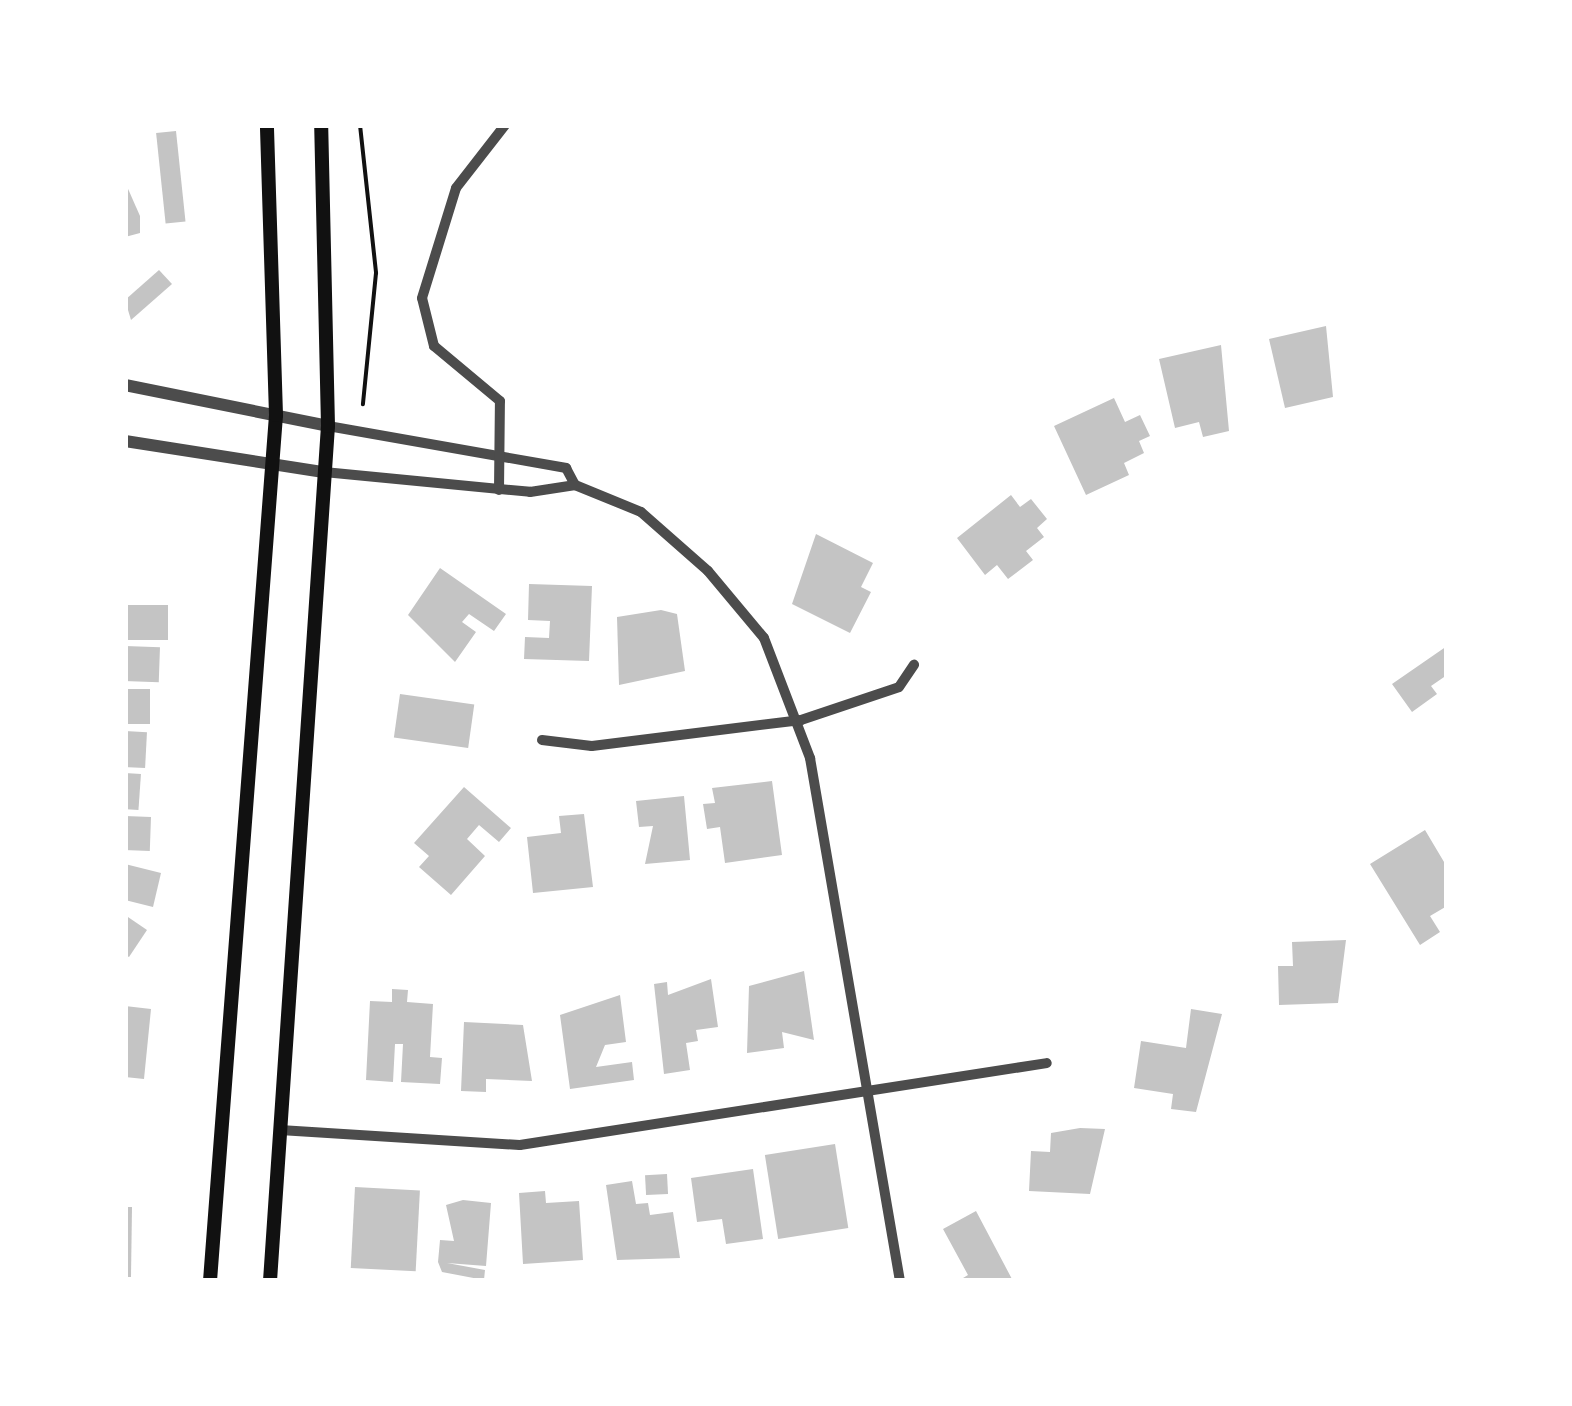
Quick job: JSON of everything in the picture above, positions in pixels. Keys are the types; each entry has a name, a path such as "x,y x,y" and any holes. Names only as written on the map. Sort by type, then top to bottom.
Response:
{"main road":[{"path":"210,1281 276,416 267,125"},
{"path":"270,1281 328,426 320,125"}],"street":[{"path":"499,490 504,452 495,390 434,346 422,298 456,188 504,125"},
{"path":"125,385 328,426 504,452 566,468 576,485 640,512 708,570 764,638 800,720 900,1281"},
{"path":"125,441 324,472 499,490 559,494 576,485"},
{"path":"542,740 592,746 800,720 899,686 914,665"},
{"path":"280,1130 520,1145 868,1094 1047,1063"}],"path":[{"path":"360,125 376,273 363,404"}],"building":[{"path":"176,131 186,222 166,224 156,133"},
{"path":"125,182 140,216 140,233 125,237"},
{"path":"159,270 172,284 131,320 125,300"},
{"path":"1326,326 1333,397 1285,408 1269,339"},
{"path":"1221,345 1229,431 1203,437 1199,422 1175,428 1159,359"},
{"path":"1114,398 1125,422 1140,415 1150,436 1139,441 1144,453 1124,463 1129,475 1086,495 1054,426"},
{"path":"1011,495 1020,507 1031,499 1047,519 1037,528 1044,537 1026,551 1033,560 1008,579 997,565 985,575 957,538"},
{"path":"816,534 873,563 861,587 871,592 850,633 792,604"},
{"path":"440,568 506,614 494,631 469,614 462,622 476,632 455,662 408,615"},
{"path":"529,584 592,586 589,661 524,659 525,637 549,638 550,621 528,620"},
{"path":"125,605 168,605 168,640 125,640"},
{"path":"661,610 677,614 685,671 619,685 617,617"},
{"path":"125,646 160,647 159,682 125,681"},
{"path":"1447,646 1447,675 1431,686 1437,694 1412,712 1392,684"},
{"path":"125,689 150,689 150,724 125,724"},
{"path":"400,694 474,704 468,748 394,738"},
{"path":"125,731 147,732 145,768 125,767"},
{"path":"125,773 141,774 138,810 125,809"},
{"path":"772,781 782,855 725,863 720,827 707,829 703,804 715,803 712,788"},
{"path":"464,787 511,828 499,842 479,825 467,839 485,856 451,895 419,867 429,856 414,843"},
{"path":"684,796 690,860 645,864 653,826 639,827 636,801"},
{"path":"584,814 593,887 533,893 527,837 561,833 559,816"},
{"path":"125,816 151,817 150,851 125,850"},
{"path":"1425,830 1447,867 1447,906 1430,916 1440,932 1420,945 1370,864"},
{"path":"125,864 161,873 153,907 125,900"},
{"path":"125,915 147,930 129,957 125,955"},
{"path":"1346,940 1338,1003 1279,1005 1278,966 1293,966 1292,942"},
{"path":"804,971 814,1040 782,1032 784,1048 747,1053 749,986"},
{"path":"711,979 718,1027 696,1030 698,1041 686,1043 690,1070 664,1074 654,984 667,982 668,995"},
{"path":"392,989 408,990 407,1002 433,1004 430,1057 442,1058 440,1084 401,1082 403,1044 395,1044 393,1082 366,1080 370,1001 392,1002"},
{"path":"620,995 626,1042 605,1045 596,1067 632,1062 634,1080 570,1089 560,1015"},
{"path":"125,1006 151,1009 144,1079 125,1077"},
{"path":"1191,1009 1222,1014 1196,1112 1171,1109 1173,1094 1134,1088 1141,1041 1186,1048"},
{"path":"464,1022 523,1025 532,1081 486,1079 486,1092 461,1091"},
{"path":"1105,1129 1090,1194 1029,1191 1031,1151 1050,1152 1051,1133"},
{"path":"835,1144 848,1228 778,1239 765,1155"},
{"path":"753,1169 763,1239 726,1244 722,1219 697,1222 691,1178"},
{"path":"667,1174 668,1194 646,1195 645,1175"},
{"path":"632,1181 636,1204 648,1203 650,1215 673,1212 680,1258 617,1260 606,1185"},
{"path":"355,1187 420,1190 416,1271 351,1268"},
{"path":"545,1191 546,1203 579,1201 583,1260 523,1264 519,1193"},
{"path":"463,1200 491,1203 486,1266 447,1263 485,1270 484,1280 442,1272 438,1262 440,1240 454,1241 446,1205"},
{"path":"125,1207 132,1207 131,1277 125,1277"},
{"path":"976,1211 1013,1281 958,1281 968,1275 943,1229"}]}
